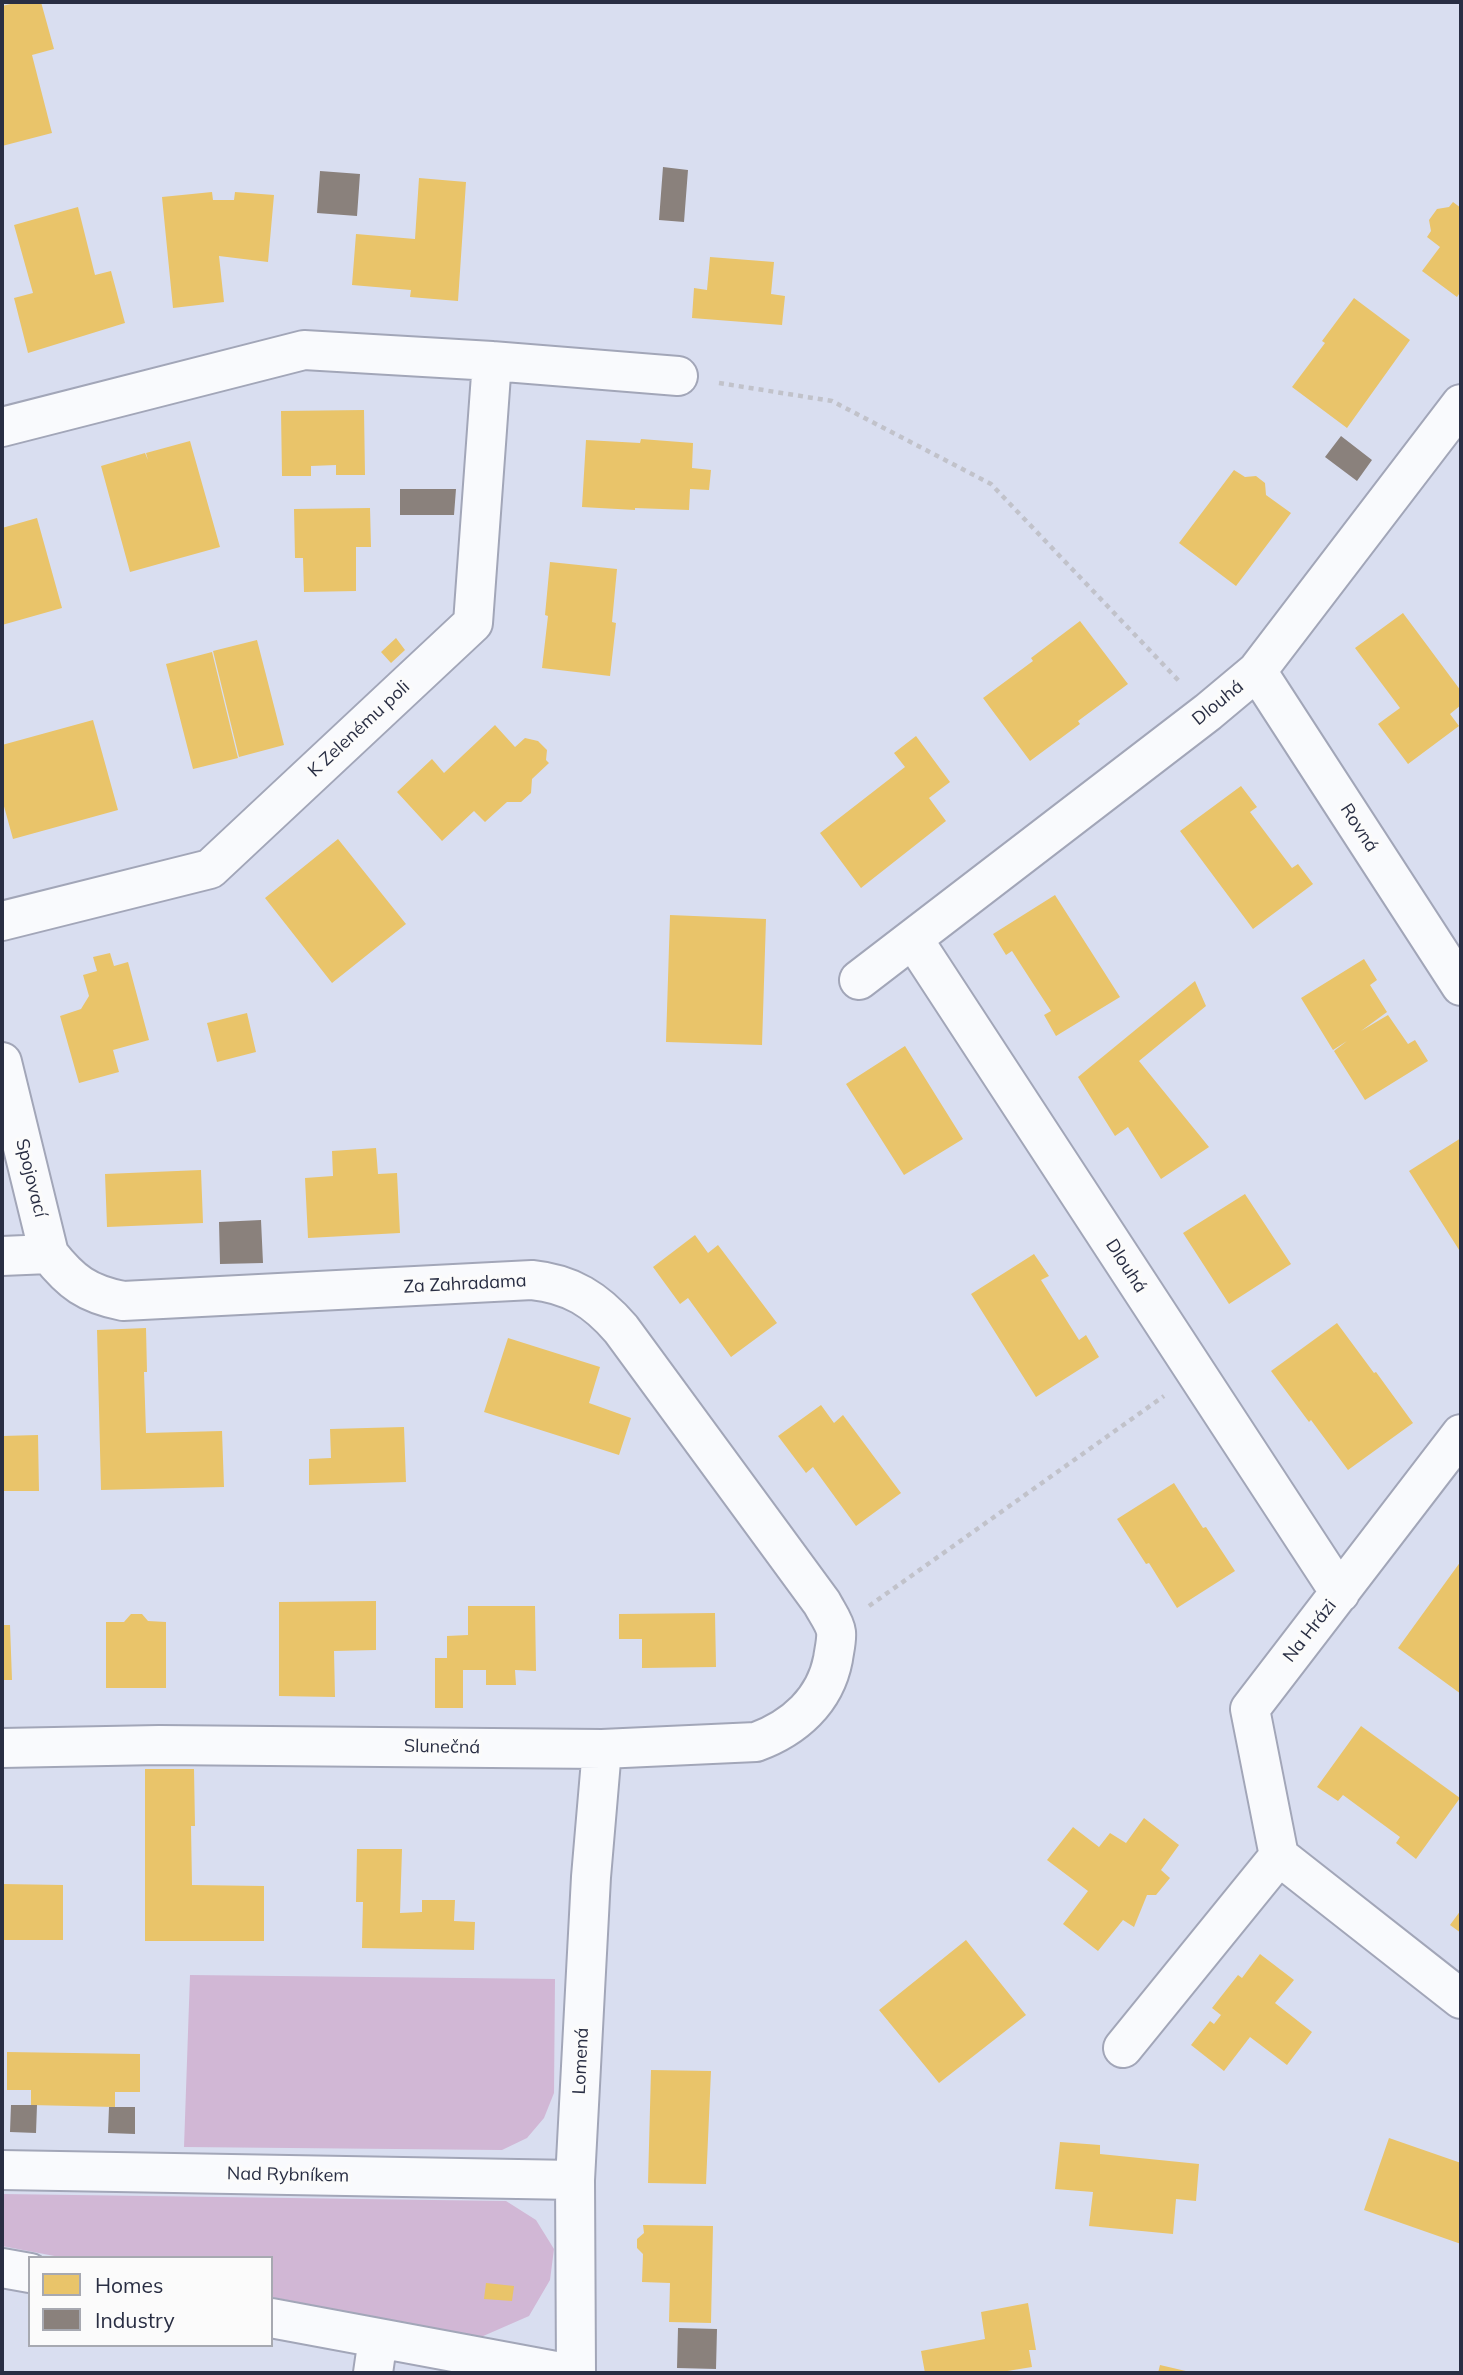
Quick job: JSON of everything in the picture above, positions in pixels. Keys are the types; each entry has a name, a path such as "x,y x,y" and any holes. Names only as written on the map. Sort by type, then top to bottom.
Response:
{"street":[{"path":"2,427 304,350 678,376"},
{"name":"K Zelenému poli","path":"2,921 209,869 473,623 492,361"},
{"name":"Dlouhá","path":"859,980 1208,712 1257,671 1460,410"},
{"name":"Rovná","path":"1257,671 1461,986"},
{"name":"Dlouhá","path":"913,939 1340,1592"},
{"name":"Spojovací","path":"2,1062 49,1254"},
{"path":"2,1255 49,1254"},
{"name":"Za Zahradama","path":"49,1254 64,1273 82,1288 102,1297 123,1301 532,1280 551,1282 587,1296 606,1311 621,1329 822,1603 835,1641"},
{"name":"Na Hrázi","path":"1279,1856 1250,1709 1461,1434"},
{"name":"Slunečná","path":"2,1748 159,1745 602,1749 756,1742 790,1726 813,1703 824,1688 831,1671 835,1641"},
{"name":"Lomená","path":"576,2373 575,2180 591,1877 602,1749"},
{"path":"1123,2048 1279,1856 1461,1998"},
{"name":"Nad Rybníkem","path":"2,2170 575,2180"},
{"path":"2,2268 28,2273"},
{"path":"273,2319 376,2355 566,2373"}],"path":[{"path":"678,376 832,401 990,484 1208,712"},
{"path":"835,1641 1196,1373"}],"shaded area":[{"path":"190,1975 555,1979 554,2093 544,2118 527,2138 502,2150 184,2147"},
{"path":"2,2194 506,2201 536,2220 554,2249 550,2280 529,2316 481,2337 273,2297 273,2256 54,2256 2,2246"}],"building: Homes":[{"path":"19,2 41,2 54,49 32,55 52,133 2,146 2,6"},
{"path":"419,178 466,182 458,301 410,297 411,290 352,285 356,234 415,239"},
{"path":"212,192 213,200 234,200 235,192 274,195 268,262 219,256 224,302 173,308 162,197"},
{"path":"1453,202 1461,208 1461,291 1457,297 1422,271 1440,247 1427,237 1431,231 1429,220 1437,209 1449,207"},
{"path":"78,207 95,275 111,271 125,323 28,353 14,298 33,293 14,225"},
{"path":"710,257 774,262 771,294 785,296 782,325 692,318 694,288 707,290"},
{"path":"1354,298 1410,340 1347,428 1292,387"},
{"path":"364,410 365,475 336,475 336,465 311,466 311,476 282,476 281,411"},
{"path":"641,439 693,443 692,468 711,470 709,490 690,489 689,510 582,507 586,440 640,443"},
{"path":"190,441 220,547 130,572 101,466 145,453 148,460 146,453"},
{"path":"1234,470 1245,477 1256,476 1265,483 1266,495 1291,513 1236,586 1179,543"},
{"path":"370,508 371,547 356,547 356,591 304,592 303,558 295,558 294,509"},
{"path":"37,518 62,608 2,625 2,528"},
{"path":"550,562 617,569 612,622 616,623 610,676 542,668"},
{"path":"1403,613 1461,691 1461,705 1450,714 1459,726 1408,764 1378,724 1400,708 1355,648"},
{"path":"1080,621 1128,684 1030,761 983,698 1033,661 1031,658"},
{"path":"396,638 405,650 391,663 381,652"},
{"path":"257,640 284,745 239,757 213,651"},
{"path":"212,652 238,758 193,769 166,664"},
{"path":"93,720 118,810 13,839 2,799 2,745"},
{"path":"495,725 515,747 525,738 538,741 547,750 546,760 549,763 532,779 531,793 521,802 507,802 485,822 474,811 442,841 397,792 432,759 444,773"},
{"path":"916,736 950,782 929,798 946,821 861,888 820,833 905,767 894,753"},
{"path":"1241,786 1257,807 1250,812 1292,868 1298,864 1313,884 1253,929 1180,831"},
{"path":"338,839 406,924 332,983 265,898"},
{"path":"1055,895 1120,997 1056,1036 1044,1015 1051,1011 1012,951 1006,955 993,934"},
{"path":"670,915 766,919 762,1045 666,1042"},
{"path":"110,953 114,966 128,962 149,1040 113,1050 119,1072 79,1083 60,1016 81,1009 89,996 83,975 97,971 93,957"},
{"path":"1364,959 1377,980 1370,985 1387,1012 1361,1031 1388,1015 1408,1044 1415,1040 1428,1061 1365,1100 1334,1051 1347,1041 1333,1050 1301,998"},
{"path":"1195,981 1206,1006 1139,1061 1209,1147 1161,1179 1128,1127 1115,1136 1078,1077"},
{"path":"247,1013 256,1052 217,1062 207,1023"},
{"path":"905,1046 963,1139 904,1175 846,1084"},
{"path":"1461,1138 1461,1253 1409,1171"},
{"path":"376,1148 378,1174 397,1173 400,1233 308,1238 305,1178 333,1176 332,1151"},
{"path":"201,1170 203,1223 107,1227 105,1174"},
{"path":"1245,1194 1291,1264 1229,1304 1183,1233"},
{"path":"695,1235 708,1253 718,1245 777,1323 731,1357 688,1298 680,1304 653,1267"},
{"path":"1034,1254 1049,1276 1041,1280 1079,1340 1086,1335 1099,1357 1036,1397 971,1294"},
{"path":"1337,1323 1413,1423 1348,1470 1271,1371"},
{"path":"146,1328 146,1433 222,1431 224,1487 101,1490 97,1330"},
{"path":"508,1338 600,1367 589,1403 631,1418 619,1455 484,1412"},
{"path":"821,1405 834,1423 843,1415 901,1493 856,1526 813,1467 806,1473 778,1436"},
{"path":"404,1427 406,1482 309,1485 309,1459 331,1458 330,1429"},
{"path":"38,1435 39,1491 2,1491 2,1436"},
{"path":"1174,1483 1235,1571 1177,1608 1117,1519"},
{"path":"1461,1561 1461,1694 1398,1648"},
{"path":"376,1601 376,1650 334,1651 335,1697 279,1696 279,1602"},
{"path":"468,1606 535,1606 536,1671 515,1670 516,1685 486,1685 486,1670 463,1670 463,1708 435,1708 435,1658 447,1658 447,1636 468,1635"},
{"path":"715,1613 716,1667 642,1668 642,1639 619,1639 619,1614"},
{"path":"131,1614 142,1614 148,1621 166,1622 166,1688 106,1688 106,1622 124,1622"},
{"path":"2,1625 10,1625 12,1680 2,1680"},
{"path":"1361,1726 1460,1798 1416,1859 1396,1843 1400,1837 1343,1795 1338,1801 1317,1787"},
{"path":"145,1769 194,1769 192,1885 264,1886 264,1941 145,1941"},
{"path":"1144,1818 1179,1845 1161,1870 1170,1878 1156,1895 1147,1895 1134,1927 1123,1920 1098,1951 1063,1924 1088,1891 1047,1860 1073,1827 1099,1847 1110,1833 1126,1843"},
{"path":"357,1849 402,1849 400,1913 422,1912 422,1900 455,1900 454,1921 475,1922 474,1950 362,1948 363,1902 356,1902"},
{"path":"2,1884 63,1885 63,1940 2,1940"},
{"path":"1461,1910 1461,1933 1450,1925"},
{"path":"966,1940 1026,2015 939,2083 879,2010"},
{"path":"1260,1954 1294,1980 1275,2003 1312,2032 1287,2065 1250,2037 1224,2071 1191,2045 1210,2021 1214,2024 1221,2015 1212,2008 1238,1975 1242,1978"},
{"path":"7,2052 140,2054 140,2092 115,2092 115,2107 31,2105 31,2090 7,2090"},
{"path":"651,2070 711,2071 706,2184 648,2183"},
{"path":"1389,2138 1461,2163 1461,2244 1364,2210"},
{"path":"1060,2142 1100,2145 1100,2154 1199,2164 1196,2201 1176,2199 1173,2234 1089,2226 1093,2192 1055,2189"},
{"path":"643,2225 713,2226 711,2323 669,2322 670,2283 642,2282 643,2254 637,2248 637,2239 644,2233"},
{"path":"486,2283 514,2286 512,2301 484,2299"},
{"path":"1028,2303 1036,2350 1029,2350 1032,2367 995,2373 925,2373 921,2351 985,2339 981,2312"},
{"path":"1160,2365 1190,2372 1158,2373"}],"building: Industry":[{"path":"663,167 688,170 684,222 659,220"},
{"path":"320,171 360,174 357,216 317,213"},
{"path":"1341,436 1372,460 1357,481 1325,457"},
{"path":"400,489 456,489 454,515 400,515"},
{"path":"261,1220 263,1263 220,1264 219,1222"},
{"path":"11,2105 37,2105 36,2133 10,2132"},
{"path":"109,2107 135,2107 135,2134 108,2133"},
{"path":"678,2328 717,2329 716,2369 677,2368"}]}
